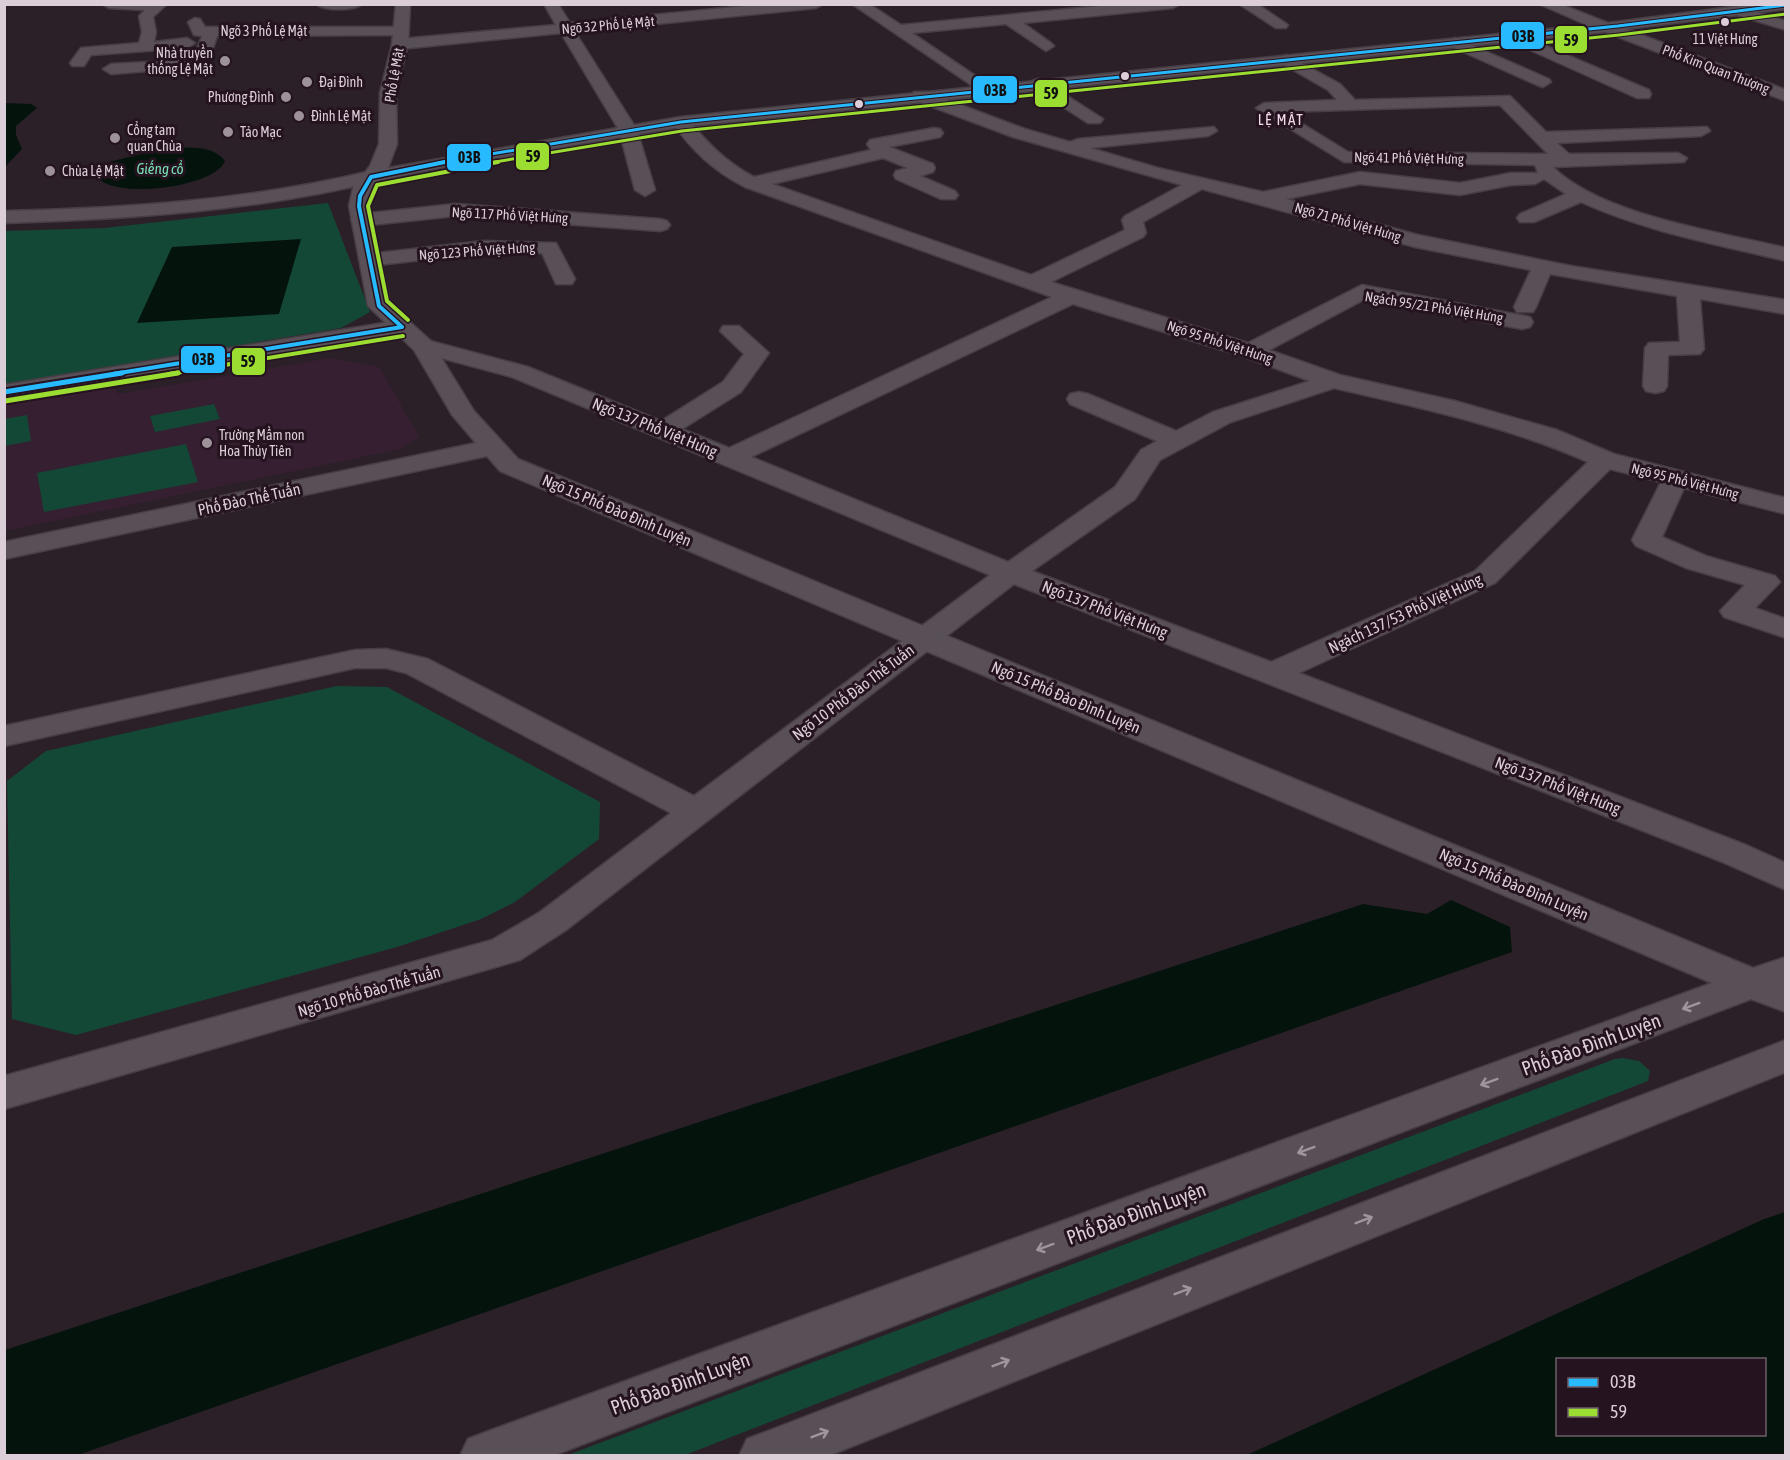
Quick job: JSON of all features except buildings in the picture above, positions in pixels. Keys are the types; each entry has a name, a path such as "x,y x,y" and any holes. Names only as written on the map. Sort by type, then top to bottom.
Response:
{"street":[{"path":"109,4 159,5"},
{"path":"303,31 320,10 355,4"},
{"name":"Phố Lệ Mật","path":"403,4 400,37 388,93 388,144 381,161 360,196 361,220 379,306 413,336"},
{"path":"551,4 565,29 572,50 628,130 645,190"},
{"path":"633,4 651,21"},
{"name":"Ngõ 32 Phố Lệ Mật","path":"400,37 565,29 816,4"},
{"path":"860,4 986,90"},
{"path":"900,30 1173,4"},
{"path":"1246,4 1281,25"},
{"name":"Phố Kim Quan Thượng","path":"1546,4 1785,96"},
{"path":"145,47 149,33 146,16 159,5"},
{"path":"4,217 72,216 192,206 310,191 371,177 681,122 1610,27 1785,5"},
{"path":"1739,11 1785,26"},
{"path":"233,31 247,18"},
{"path":"1009,20 1046,46"},
{"path":"195,22 199,32 211,36"},
{"name":"Ngõ 3 Phố Lệ Mật","path":"111,69 191,64 203,54 211,36 233,31 303,31 400,37"},
{"path":"78,63 86,51 145,47 211,36"},
{"path":"1513,37 1643,94"},
{"path":"1455,43 1543,82"},
{"path":"1287,60 1334,87 1350,104"},
{"path":"141,83 150,66"},
{"path":"1038,84 1094,119"},
{"name":"Ngõ 71 Phố Việt Hưng","path":"920,96 1061,145 1154,173 1262,198 1415,241 1543,267 1785,307"},
{"name":"Ngõ 41 Phố Việt Hưng","path":"1553,166 1344,156 1264,108 1350,104 1399,106 1504,100 1542,138 1553,166 1581,195 1704,238 1785,255"},
{"name":"Ngõ 95 Phố Việt Hưng","path":"681,122 701,148 727,170 752,183 1071,296 1250,351 1333,381 1446,406 1548,435 1605,460 1674,480 1785,506"},
{"path":"1061,145 1208,131"},
{"path":"1542,138 1701,131"},
{"path":"934,133 876,144 884,152 926,168 903,175 948,195"},
{"path":"752,183 884,152"},
{"path":"1262,198 1360,178 1460,189 1511,179 1553,166 1678,158"},
{"path":"1033,282 1136,233 1131,220 1200,183"},
{"path":"1527,218 1581,195"},
{"path":"549,247 574,219 578,196"},
{"name":"Ngõ 117 Phố Việt Hưng","path":"361,220 455,210 660,225"},
{"name":"Ngõ 123 Phố Việt Hưng","path":"369,260 484,247 549,247 564,279"},
{"name":"Ngách 95/21 Phố Việt Hưng","path":"1250,351 1362,292 1524,314 1543,267"},
{"path":"1655,386 1657,348 1692,349 1688,291"},
{"path":"730,458 1071,296"},
{"path":"663,430 732,387 757,353 731,330"},
{"path":"4,392 413,336"},
{"name":"Ngõ 137 Phố Việt Hưng","path":"413,336 520,372 1011,573 1733,853 1785,878"},
{"name":"Ngõ 15 Phố Đào Đình Luyện","path":"413,336 446,384 464,416 508,465 925,638 1774,984"},
{"path":"446,384 494,365"},
{"name":"Ngõ 10 Phố Đào Thế Tuấn","path":"4,1093 506,950 553,921 1011,573 1125,493 1150,455 1222,417 1333,381"},
{"path":"1079,399 1176,440"},
{"name":"Phố Đào Thế Tuấn","path":"4,551 494,447"},
{"name":"Ngách 137/53 Phố Việt Hưng","path":"1271,674 1485,577 1605,460"},
{"path":"1674,480 1646,540 1696,562 1766,582 1735,611 1785,629"},
{"path":"4,736 355,659 379,657 399,659 417,666 696,812"},
{"name":"Phố Đào Đình Luyện","path":"486,1455 1774,984"},
{"path":"765,1455 1785,1055"}],"shaded area":[{"name":"Trường Mầm non Hoa Thủy Tiên","path":"330,358 379,367 419,436 401,449 5,531 5,404 114,385 118,394"}],"green space":[{"path":"328,203 370,312 341,328 5,384 4,231 105,228"},
{"path":"214,404 220,419 155,432 150,416"},
{"path":"27,415 31,441 5,446 5,419"},
{"path":"186,444 198,482 44,512 37,473"},
{"path":"337,686 387,687 600,802 599,839 515,902 481,919 397,947 76,1035 12,1019 7,781 46,751"},
{"path":"1615,1059 1639,1061 1650,1071 1648,1081 685,1455 568,1455"}],"water":[{"path":"4,103 31,104 37,108 16,126 16,135 22,149 5,167"},
{"name":"Giếng cổ","path":"161,149 204,149 219,155 225,161 217,170 202,178 162,188 120,188 105,183 96,175 109,162"},
{"path":"301,239 279,314 137,323 172,247"},
{"path":"1451,900 1510,927 1512,952 78,1455 5,1455 5,1350 1363,904 1427,914"},
{"path":"1785,1212 1785,1454 1247,1455 1764,1219"}],"transit line":[{"name":"03B","path":"402,327 379,306 376,293 359,206 360,196 371,177 454,160 681,122 1618,26 1786,5"},
{"name":"59","path":"408,320 387,301 368,206 377,185 456,169 682,131 1619,35 1786,14"},
{"name":"03B","path":"4,392 402,327"},
{"name":"59","path":"5,401 403,336"}],"place":[{"name":"11 Việt Hưng","path":"1725,22"},
{"name":"Nhà truyền thống Lệ Mật","path":"225,61"},
{"name":"Đại Đình","path":"307,82"},
{"name":"Phương Đình","path":"286,97"},
{"name":"Đình Lệ Mật","path":"299,116"},
{"name":"Tảo Mạc","path":"228,132"},
{"name":"Cổng tam quan Chùa","path":"115,138"},
{"name":"Chùa Lệ Mật","path":"50,171"},
{"name":"Trường Mầm non Hoa Thủy Tiên","path":"207,443"}],"district":[{"name":"LỆ MẬT","path":"1281,119"}]}
